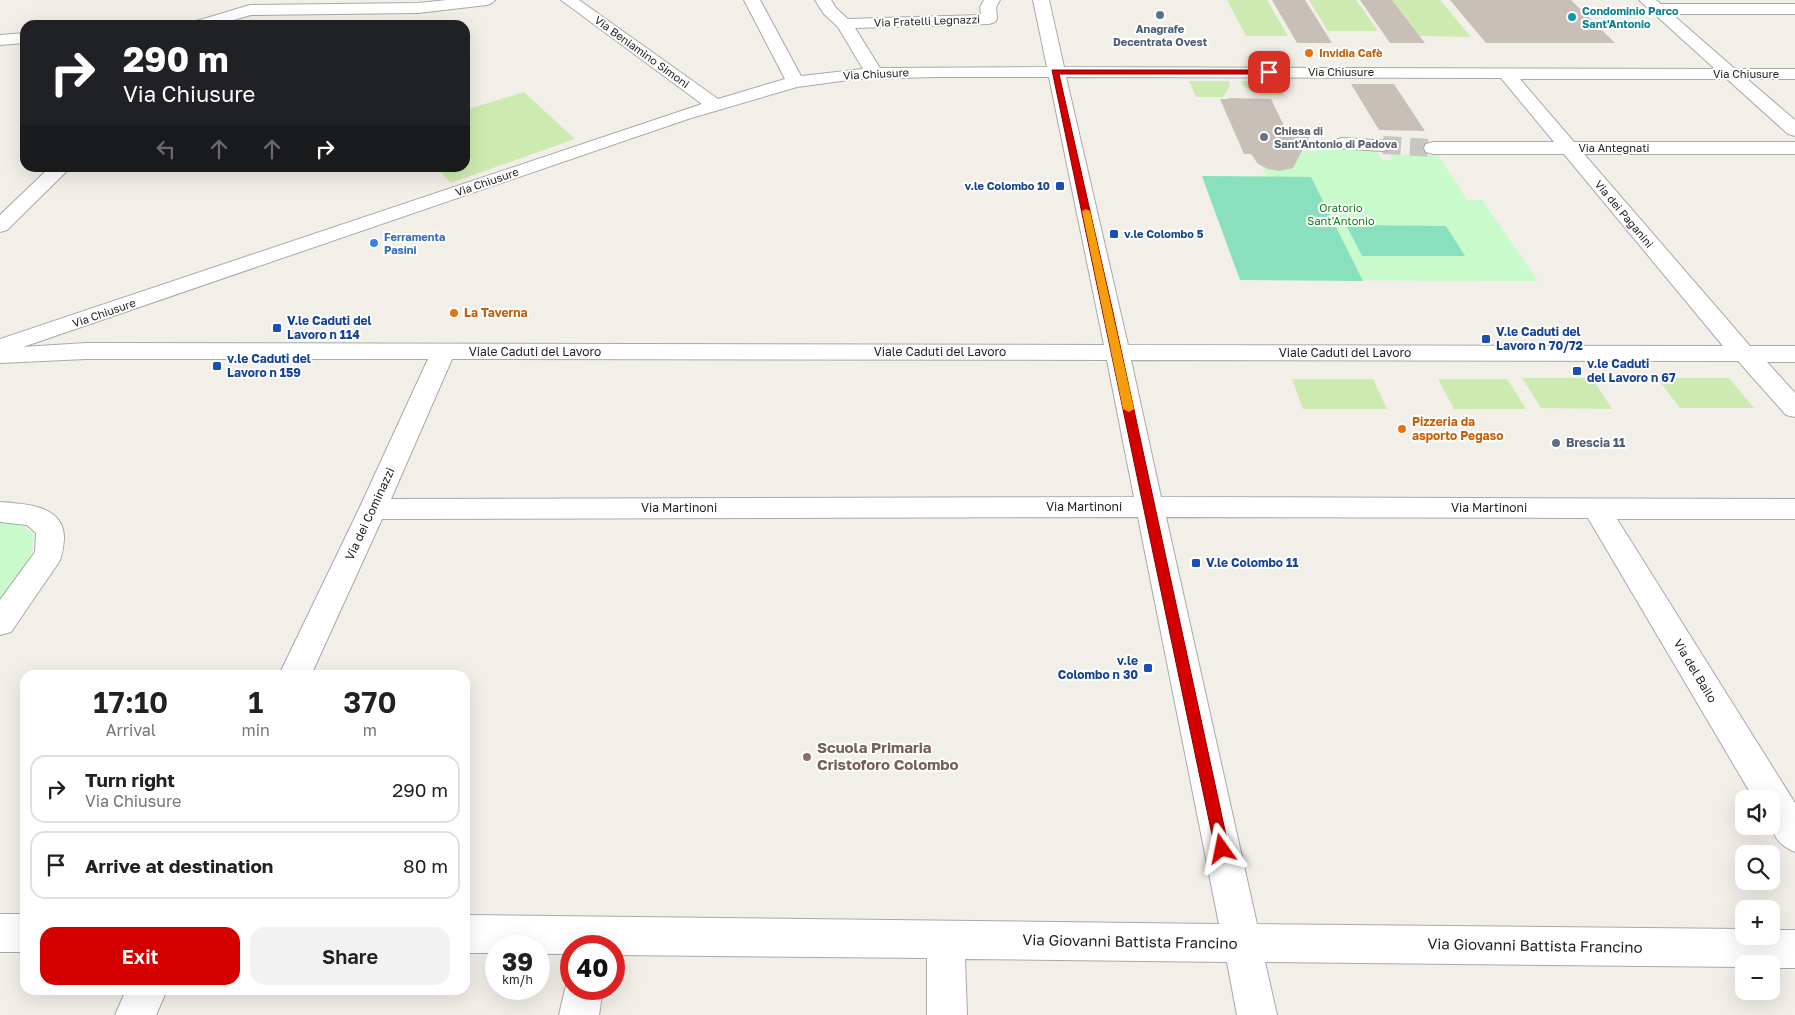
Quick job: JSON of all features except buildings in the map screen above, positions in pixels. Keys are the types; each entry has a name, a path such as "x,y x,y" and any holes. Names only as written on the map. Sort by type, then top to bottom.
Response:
{"street":[{"path":"213,20 254,5 418,8 487,0"},
{"name":"Via Beniamino Simoni","path":"569,0 715,105"},
{"path":"752,0 795,82"},
{"path":"823,0 830,11 844,24 874,72"},
{"name":"Via Fratelli Legnazzi","path":"844,24 990,19 988,7 992,0"},
{"path":"1040,0 1117,352 1257,1015"},
{"path":"1652,4 1795,9"},
{"path":"1652,4 1795,130"},
{"path":"0,40 20,38"},
{"name":"Via Chiusure","path":"0,347 715,105 795,82 874,72 1795,74"},
{"name":"Via dei Paganini","path":"1506,73 1744,354 1795,409"},
{"path":"1342,144 1383,145"},
{"name":"Via Antegnati","path":"1433,148 1795,148"},
{"path":"0,226 56,172"},
{"name":"Viale Caduti del Lavoro","path":"32,337 52,346 86,352"},
{"name":"Viale Caduti del Lavoro","path":"0,357 86,352 1795,354"},
{"name":"Via dei Cominazzi","path":"297,670 373,509 443,352"},
{"name":"Via Martinoni","path":"373,509 1149,507 1795,509"},
{"name":"Via del Bailo","path":"1596,508 1795,835"},
{"path":"0,512 34,516 50,529 49,554 0,623"},
{"path":"0,934 20,933"},
{"name":"Via Giovanni Battista Francino","path":"470,934 560,939"},
{"path":"946,939 947,1015"},
{"name":"Via Giovanni Battista Francino","path":"625,941 946,939 1242,944 1795,949"},
{"path":"135,1015 145,995"},
{"path":"579,1015 582,1000"}],"green space":[{"path":"1227,0 1267,0 1288,36 1246,36"},
{"path":"1309,0 1356,0 1378,31 1328,31"},
{"path":"1392,0 1440,0 1471,37 1420,36"},
{"path":"1189,81 1229,81 1230,86 1223,97 1196,97"},
{"path":"1240,81 1277,81 1284,95 1254,93"},
{"path":"524,92 575,139 451,183 441,172 470,172 470,108"},
{"name":"Oratorio Sant'Antonio","path":"1312,143 1329,143 1333,149 1376,149 1382,160 1392,160 1390,155 1438,155 1467,200 1482,200 1538,281 1240,280 1202,176 1266,176 1262,166 1270,169 1286,170 1293,166 1289,151 1316,151"},
{"path":"1202,176 1311,177 1363,281 1240,280"},
{"path":"1348,225 1446,226 1465,256 1362,256 1347,227"},
{"path":"1522,378 1592,378 1612,409 1541,408"},
{"path":"1657,378 1729,378 1754,408 1680,408"},
{"path":"1292,379 1373,379 1387,409 1303,409"},
{"path":"1438,379 1507,379 1526,409 1454,409"},
{"path":"0,522 22,525 33,534 33,545 31,555 23,572 0,606"}],"tunnel":[{"path":"1383,145 1433,148"}],"slow traffic":[{"path":"1086,211 1129,409"}],"place":[{"name":"Anagrafe Decentrata Ovest","path":"1160,15"},
{"name":"Condominio Parco Sant'Antonio","path":"1572,17"},
{"name":"Invidia Cafè","path":"1309,53"},
{"name":"Chiesa di Sant'Antonio di Padova","path":"1264,137"},
{"name":"v.le Colombo 10","path":"1060,186"},
{"name":"v.le Colombo 5","path":"1114,234"},
{"name":"Ferramenta Pasini","path":"374,243"},
{"name":"La Taverna","path":"454,313"},
{"name":"V.le Caduti del Lavoro n 114","path":"277,328"},
{"name":"V.le Caduti del Lavoro n 70/72","path":"1486,339"},
{"name":"v.le Caduti del Lavoro n 159","path":"217,366"},
{"name":"v.le Caduti del Lavoro n 67","path":"1577,371"},
{"name":"Pizzeria da asporto Pegaso","path":"1402,429"},
{"name":"Brescia 11","path":"1556,443"},
{"name":"V.le Colombo 11","path":"1196,563"},
{"name":"v.le Colombo n 30","path":"1148,668"},
{"name":"Scuola Primaria Cristoforo Colombo","path":"807,757"}],"route":[{"path":"1222,849 1108,308 1055,72 1269,72"}]}
